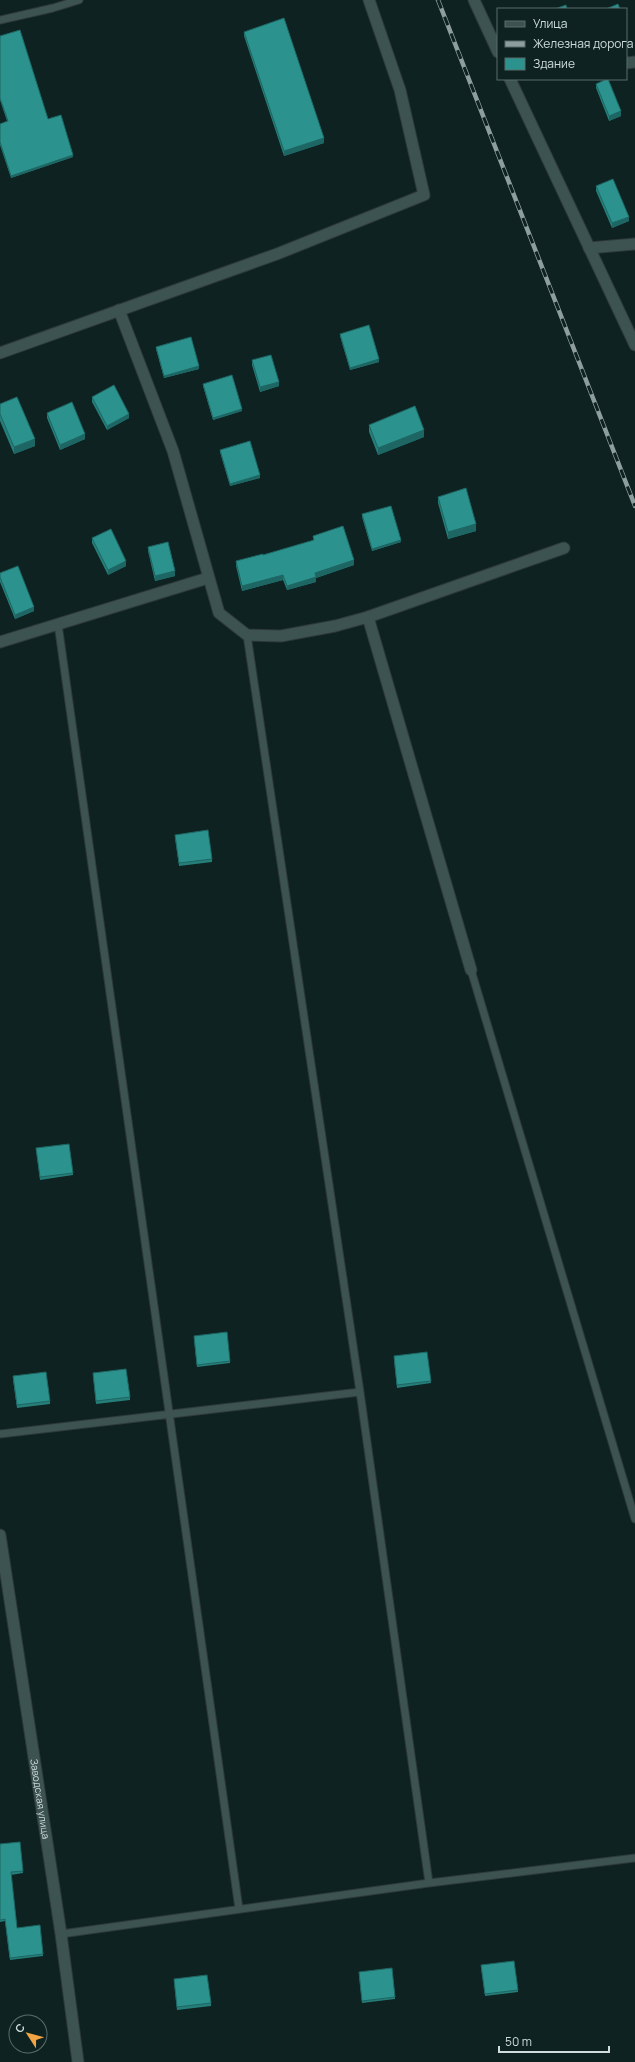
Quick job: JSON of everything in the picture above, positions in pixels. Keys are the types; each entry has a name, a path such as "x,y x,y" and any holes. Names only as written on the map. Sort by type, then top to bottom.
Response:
{"street":[{"path":"0,353 277,254 424,195 400,90 369,0"},
{"path":"474,0 497,50"},
{"path":"510,80 635,345"},
{"path":"589,248 635,244"},
{"path":"120,310 173,451 219,613 247,635 281,636 368,618 564,548"},
{"path":"0,642 208,578"},
{"path":"368,618 471,970"},
{"name":"Заводская улица","path":"0,1535 61,1934 78,2062"}],"lane":[{"path":"0,20 53,8 79,0"},
{"path":"58,624 240,1909"},
{"path":"247,635 360,1392 429,1883"},
{"path":"471,970 635,1519"},
{"path":"0,1434 360,1392"},
{"path":"61,1934 429,1883 635,1858"}],"building":[{"path":"618,4 620,8 608,8"},
{"path":"566,5 567,8 558,8"},
{"path":"284,18 324,138 284,151 244,32"},
{"path":"20,30 48,119 61,115 73,155 11,176 0,142 0,124 8,121 0,98 0,36"},
{"path":"608,80 621,111 609,116 596,84"},
{"path":"613,179 629,217 612,223 596,186"},
{"path":"369,325 379,359 350,368 340,334"},
{"path":"191,337 199,366 164,376 156,347"},
{"path":"271,355 279,382 260,387 252,360"},
{"path":"232,375 242,409 213,418 203,384"},
{"path":"114,385 129,414 107,426 92,397"},
{"path":"17,397 35,439 14,447 0,414 0,404"},
{"path":"72,402 85,434 60,445 47,413"},
{"path":"415,406 424,430 378,448 369,425"},
{"path":"250,441 260,475 230,484 220,450"},
{"path":"466,488 476,524 448,532 438,497"},
{"path":"391,506 401,540 372,549 362,514"},
{"path":"343,526 354,560 315,573 316,577 287,586 283,575 242,586 236,561 263,555 314,540 313,536"},
{"path":"111,529 126,561 108,570 92,538"},
{"path":"168,542 175,571 155,576 148,547"},
{"path":"18,566 34,607 15,615 0,577 0,573"},
{"path":"208,830 212,859 179,863 175,835"},
{"path":"69,1144 73,1173 40,1177 36,1148"},
{"path":"227,1332 230,1361 197,1365 194,1336"},
{"path":"427,1352 431,1381 397,1385 394,1356"},
{"path":"126,1369 130,1397 96,1401 93,1373"},
{"path":"46,1372 50,1401 17,1405 13,1376"},
{"path":"20,1842 23,1871 11,1872 17,1928 40,1925 43,1954 10,1958 5,1919 0,1920 0,1844"},
{"path":"514,1961 518,1990 485,1994 481,1965"},
{"path":"392,1968 395,1997 362,2001 359,1972"},
{"path":"207,1975 211,2003 177,2007 174,1979"}],"railway":[{"path":"438,0 635,506"}]}
